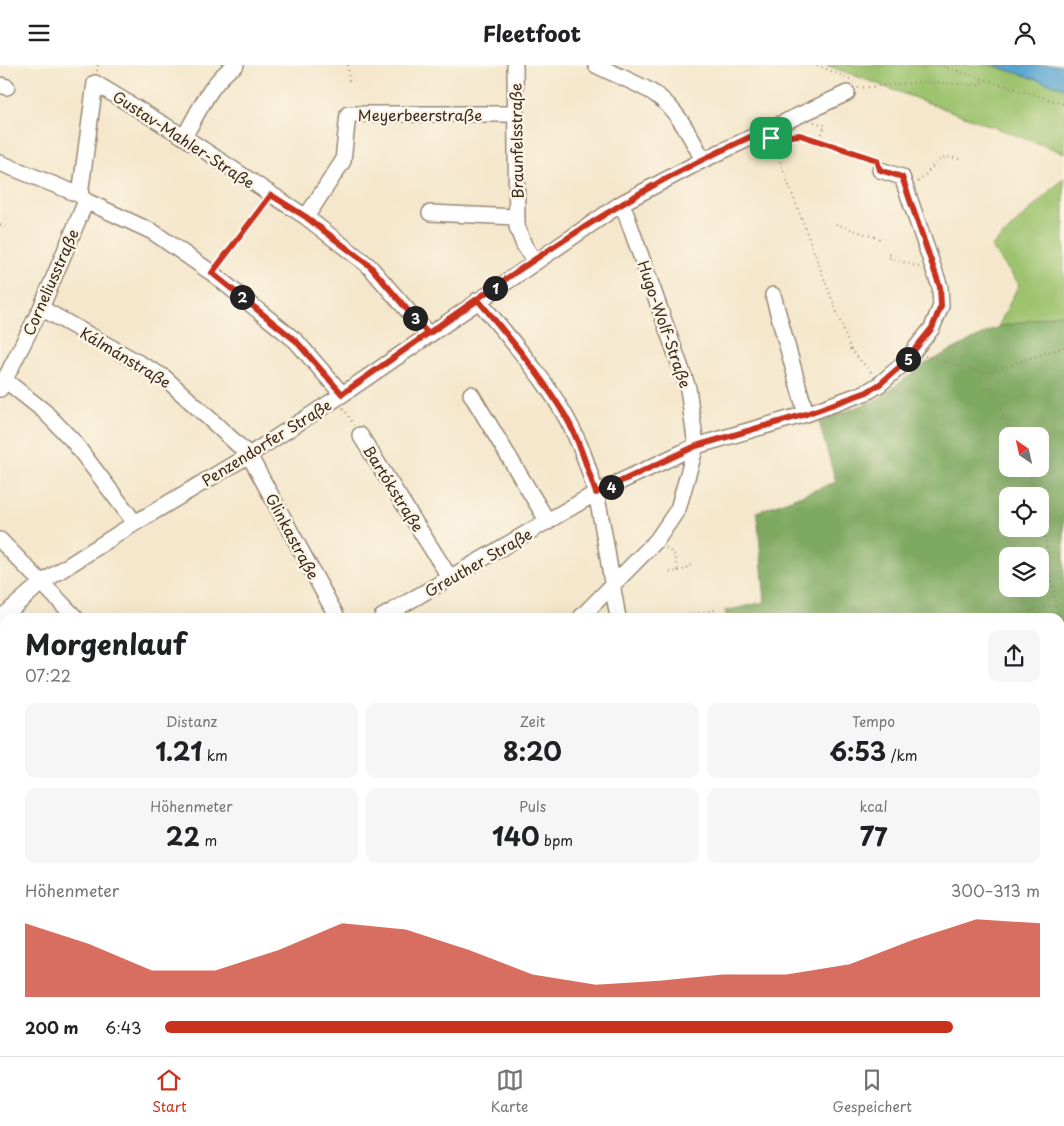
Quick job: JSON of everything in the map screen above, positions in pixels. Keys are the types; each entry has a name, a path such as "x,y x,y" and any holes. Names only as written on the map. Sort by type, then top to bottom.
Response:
{"street":[{"path":"184,137 217,83 228,70 236,65"},
{"name":"Braunfelsstraße","path":"515,65 517,217 524,245 534,261"},
{"path":"596,65 654,94 666,103 691,136 702,160"},
{"name":"Gustav-Mahler-Straße","path":"95,83 184,137 306,217 370,266 428,334"},
{"name":"Corneliusstraße","path":"3,385 41,308 83,198 95,83"},
{"name":"Penzendorfer Straße","path":"7,613 41,583 135,523 249,455 622,203 702,160 769,134 852,90"},
{"name":"Meyerbeerstraße","path":"306,217 343,161 348,114 516,113"},
{"path":"0,163 83,198 153,232 212,273 296,341 339,396"},
{"name":"Greuther Straße","path":"389,613 596,493 696,446 806,414 867,392 892,375 913,353 932,328 941,306 940,287 902,177 880,170"},
{"name":"Hugo-Wolf-Straße","path":"586,613 657,540 678,509 696,446 688,388 622,203"},
{"name":"Braunfelsstraße","path":"430,213 517,217"},
{"path":"773,295 806,414"},
{"path":"478,300 518,349 562,409 580,446 596,493 617,613"},
{"name":"Kálmánstraße","path":"41,308 164,377 249,455"},
{"path":"3,385 44,411 73,441 135,523"},
{"name":"Greuther Straße","path":"471,395 548,522"},
{"name":"Bartókstraße","path":"360,435 450,578"},
{"name":"Glinkastraße","path":"249,455 335,613"},
{"path":"0,540 71,613"}],"path":[{"path":"348,65 350,83"},
{"path":"816,65 854,80 852,90 920,82 978,85 983,81"},
{"path":"938,65 983,81 1064,104"},
{"path":"819,141 825,125"},
{"path":"880,170 877,160 819,141 800,135 769,134 851,350 880,384"},
{"path":"906,188 919,181 938,159 949,156 959,159"},
{"path":"212,273 271,195"},
{"path":"836,224 884,240"},
{"path":"0,225 5,227"},
{"path":"890,254 888,257 935,273"},
{"path":"913,353 985,373 1064,347"},
{"path":"985,373 1008,427"},
{"name":"Bartókstraße","path":"339,396 360,435"},
{"path":"1045,537 1056,605 1059,613"},
{"path":"657,540 675,555 678,571"},
{"path":"667,573 687,569 687,566 693,565"},
{"path":"1022,613 1064,603"},
{"path":"697,613 715,609"}],"green space":[{"path":"826,65 992,65 1064,88 1064,153"},
{"path":"1064,178 1064,313 998,327 1019,284 991,247"},
{"path":"1064,313 1064,613 725,613 725,611 765,602 757,512 836,482 819,422 878,399 926,363 998,327"}],"water":[{"path":"992,65 1064,65 1064,88"}],"route":[{"path":"771,138 767,129 702,160 622,203 534,261 478,300 342,394 296,341 212,273 271,195 306,217 370,266 428,334 478,300 518,349 562,409 580,446 596,493 696,446 806,414 867,392 892,375 913,353 932,328 941,306 940,287 902,177 880,170 877,160 800,135 771,138"}]}
